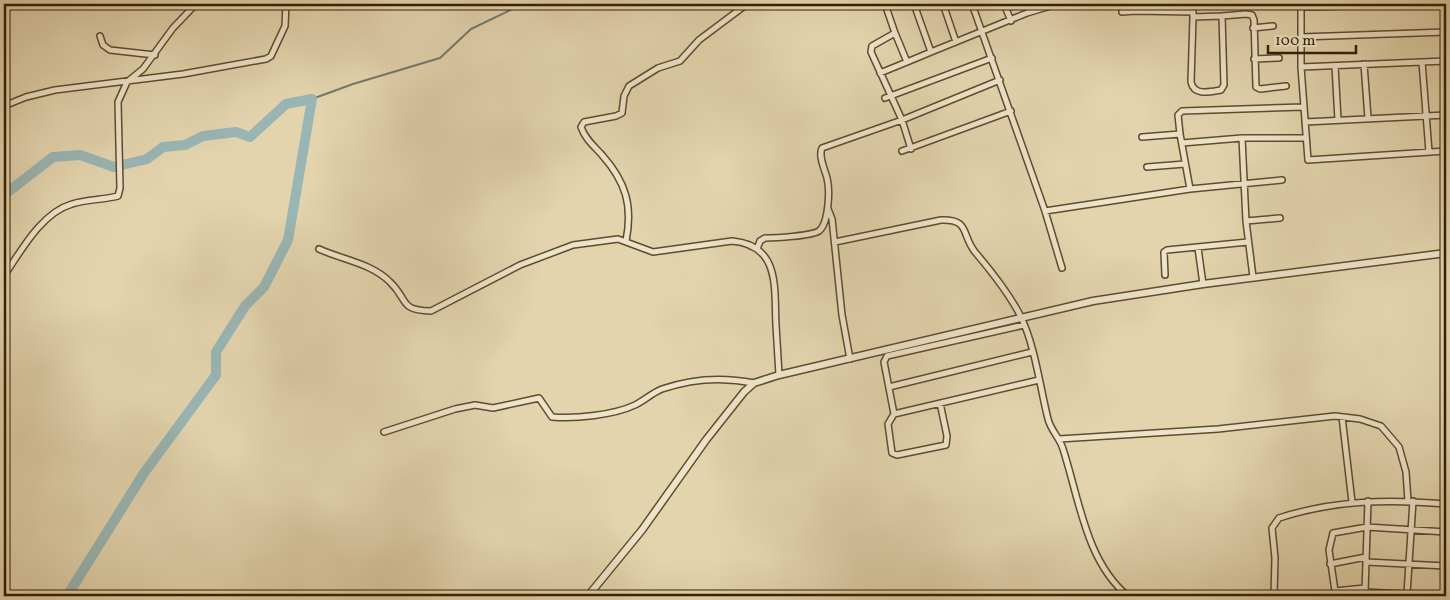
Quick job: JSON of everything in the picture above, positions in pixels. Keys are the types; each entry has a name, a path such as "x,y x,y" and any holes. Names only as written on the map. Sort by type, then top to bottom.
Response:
{"street":[{"path":"4,276 35,231 53,213 72,204 118,196 120,188 118,102 120,93 127,82 143,69 155,55 173,28 196,4"},
{"path":"4,106 26,97 55,90 127,82 269,58 285,26 286,4"},
{"path":"626,241 630,213 621,181 611,165 584,135 581,127 584,122 616,116 622,113 624,96 629,86 658,68 680,62 699,40 747,4"},
{"path":"885,4 907,62"},
{"path":"914,4 931,52"},
{"path":"943,4 956,42"},
{"path":"972,4 1011,111 1062,268"},
{"path":"1004,4 1011,21"},
{"path":"1033,4 1035,10"},
{"path":"880,73 1035,10 1057,4"},
{"path":"1136,4 1136,11"},
{"path":"1193,4 1191,82 1196,91 1221,90 1224,85 1222,16"},
{"path":"1438,4 1300,6 1303,108 1308,160 1446,151"},
{"path":"1122,12 1136,11 1222,16 1246,14 1252,16 1256,87 1260,89 1286,86"},
{"path":"1253,28 1273,26"},
{"path":"1301,37 1446,32"},
{"path":"895,33 872,46 871,52 902,120 911,149"},
{"path":"100,36 104,45 110,50 155,55"},
{"path":"885,98 992,58"},
{"path":"1254,59 1279,58"},
{"path":"1301,67 1446,61"},
{"path":"1422,62 1429,152"},
{"path":"1364,64 1368,118"},
{"path":"1335,66 1338,120"},
{"path":"850,359 836,273 835,242 828,209 829,183 821,154 822,148 902,120 1000,80"},
{"path":"1190,189 1178,115 1182,111 1303,108"},
{"path":"902,151 1011,111"},
{"path":"1305,122 1446,115"},
{"path":"1142,137 1180,134"},
{"path":"1182,143 1242,138 1305,138"},
{"path":"1242,138 1246,221 1253,278"},
{"path":"1147,167 1185,164"},
{"path":"1045,211 1190,189 1282,180"},
{"path":"757,249 760,241 765,238 818,231 822,227 828,209"},
{"path":"1246,221 1280,218"},
{"path":"835,242 941,220 956,220 961,224 974,250 995,276 1021,318 1032,352 1051,427 1059,439 1079,509 1090,539 1111,579 1128,596"},
{"path":"319,249 371,267 391,283 407,307 417,311 431,311 520,265 573,244 603,240 626,241 644,251 653,252 732,241 757,249 774,273 779,375"},
{"path":"1166,275 1166,250 1248,242"},
{"path":"1198,248 1203,284"},
{"path":"384,432 455,409 475,405 494,408 539,398 552,417 607,414 629,407 662,389 688,383 733,379 754,383 779,375 1093,301 1203,284 1446,253"},
{"path":"940,403 947,436 946,445 892,454 888,424 894,414 884,362 887,356 1024,325"},
{"path":"889,387 1032,352"},
{"path":"894,414 1038,380"},
{"path":"588,596 642,530 706,440 754,383"},
{"path":"1059,439 1218,429 1342,417 1360,418 1381,426 1399,447 1411,501 1408,594"},
{"path":"1342,417 1352,502"},
{"path":"1368,501 1365,588 1367,593 1444,596"},
{"path":"1274,596 1276,566 1272,528 1276,520 1306,510 1352,502 1411,501 1446,504"},
{"path":"1365,588 1335,591 1330,564 1331,534 1367,527 1446,532"},
{"path":"1330,564 1366,560 1446,566"}],"waterway":[{"path":"312,99 353,84 440,58 471,29 523,4"},
{"path":"4,195 53,157 80,155 114,167 147,159 163,147 185,145 203,136 236,132 250,137 286,104 312,99 288,240 264,287 245,306 216,352 216,375 144,473 67,596"}]}
